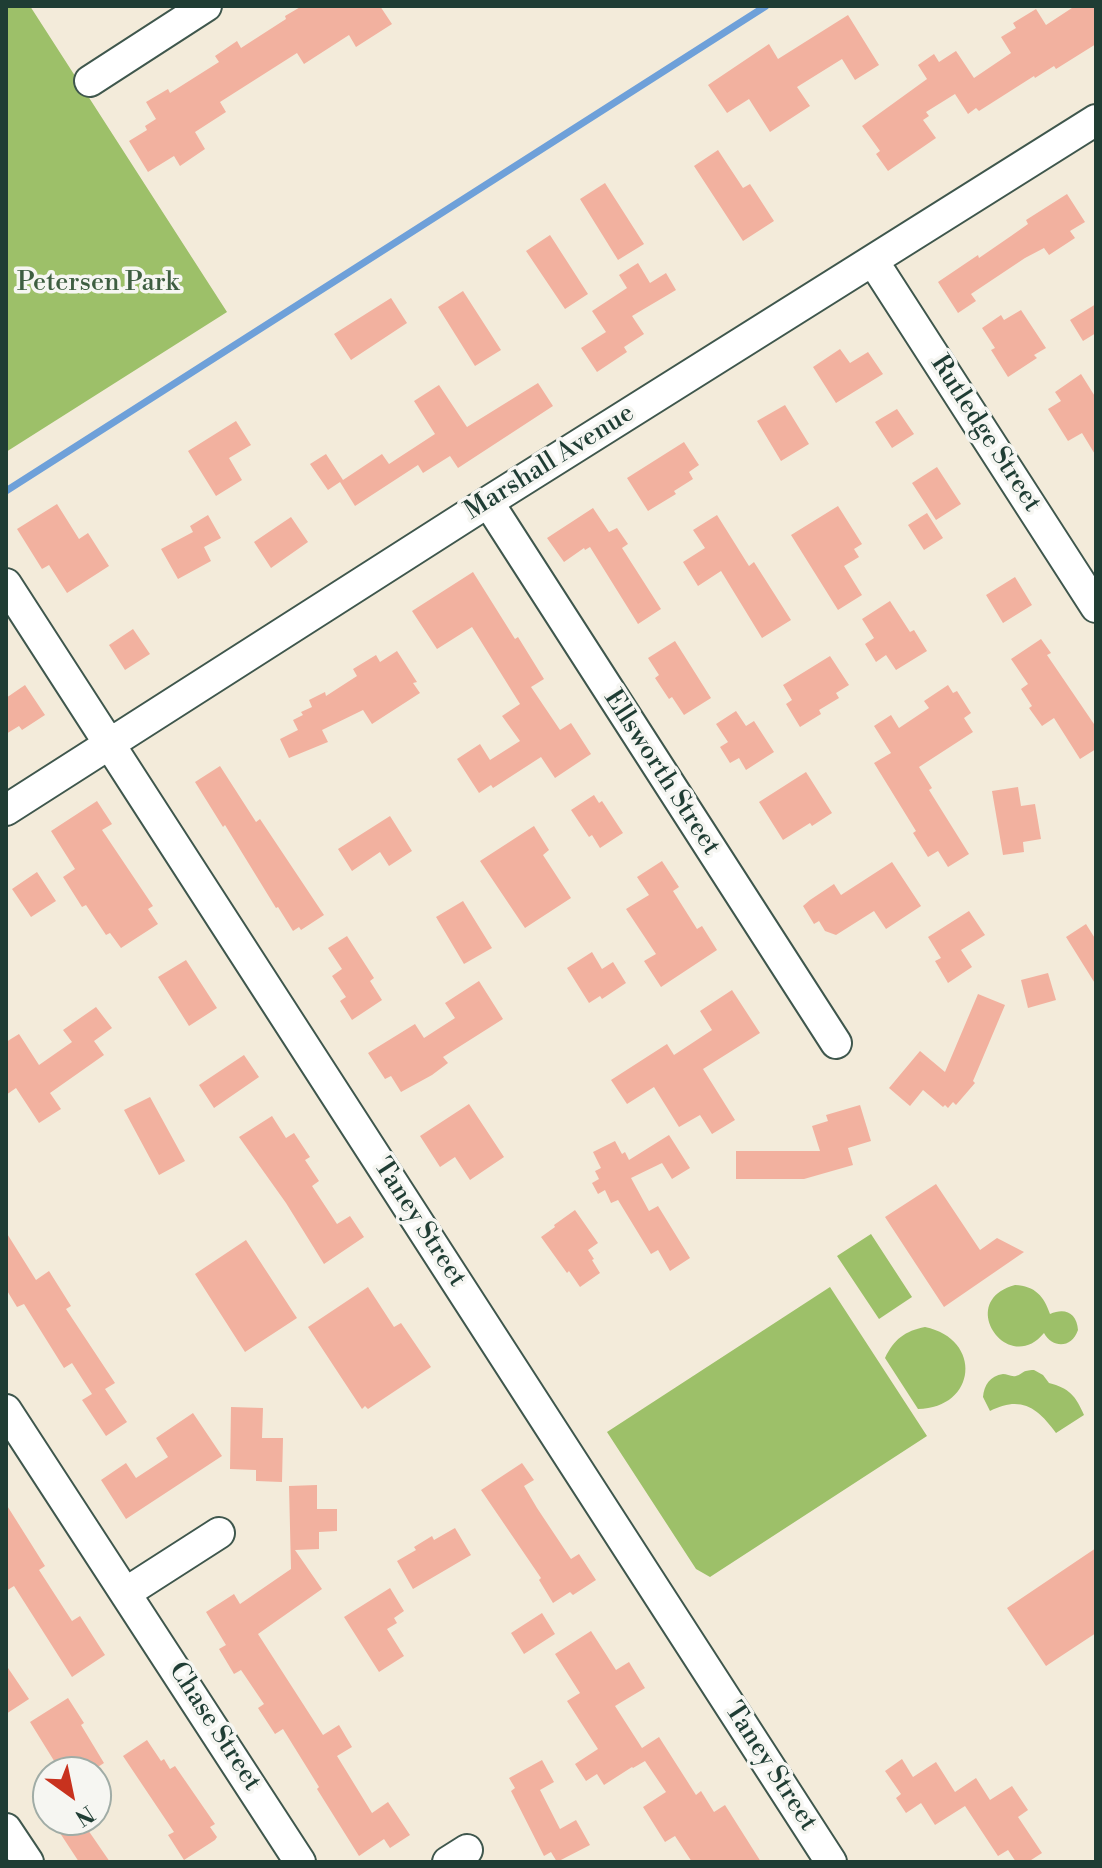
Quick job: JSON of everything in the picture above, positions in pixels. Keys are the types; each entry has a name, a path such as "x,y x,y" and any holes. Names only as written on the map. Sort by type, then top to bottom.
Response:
{"street":[{"path":"90,81 206,6"},
{"name":"Marshall Avenue","path":"6,810 488,502 1096,120"},
{"name":"Rutledge Street","path":"873,261 1096,607"},
{"name":"Ellsworth Street","path":"488,502 836,1043"},
{"name":"Taney Street","path":"6,584 831,1862"},
{"name":"Chase Street","path":"6,1410 300,1862"},
{"path":"127,1592 219,1533"},
{"path":"6,1829 28,1862"}],"green space":[{"name":"Petersen Park","path":"6,6 30,6 227,312 6,452"},
{"path":"871,1234 912,1297 879,1319 837,1256"},
{"path":"1015,1285 1038,1293 1050,1314 1061,1311 1073,1316 1078,1330 1075,1336 1062,1344 1052,1342 1044,1333 1030,1344 1016,1346 1003,1341 988,1319 989,1305 998,1293"},
{"path":"830,1287 927,1436 710,1577 696,1569 607,1432"},
{"path":"925,1327 944,1334 957,1345 964,1358 965,1372 961,1386 952,1397 938,1406 918,1409 885,1358 901,1337"},
{"path":"1034,1370 1049,1383 1071,1394 1084,1415 1056,1433 1035,1411 1020,1404 990,1411 983,1397 991,1379 998,1375 1016,1376"}],"building":[{"path":"302,6 380,6 392,24 356,47 349,35 304,64 297,53 220,102 226,112 195,132 205,149 180,166 174,156 148,172 129,141 147,130 145,126 156,119 146,102 168,89 170,93 219,62 215,56 237,41 241,48"},
{"path":"1075,6 1096,6 1096,44 1056,69 1054,66 1034,76 979,111 976,108 968,114 955,94 926,112 929,116 923,120 936,138 888,171 876,154 880,151 862,126 927,79 918,65 934,54 939,62 956,51 974,78 1011,53 1001,37 1016,28 1013,23 1036,9 1046,25"},
{"path":"848,15 879,65 855,80 842,59 797,87 810,106 770,132 749,99 727,113 708,85 769,44 778,59"},
{"path":"718,150 743,188 750,184 774,221 743,241 694,166"},
{"path":"605,183 644,244 618,260 580,199"},
{"path":"1067,194 1085,222 1070,231 1075,238 1049,255 1044,248 1025,258 971,294 976,301 958,313 938,282 978,255 979,258 1028,224 1026,220"},
{"path":"550,235 588,294 565,309 526,251"},
{"path":"638,263 650,283 666,273 676,290 632,316 644,334 624,347 627,352 597,372 581,348 606,332 592,311 627,288 619,275"},
{"path":"463,291 501,350 475,366 438,307"},
{"path":"391,298 407,323 351,360 334,334"},
{"path":"1096,304 1096,333 1083,341 1070,320"},
{"path":"1021,310 1046,348 1034,355 1037,358 1008,377 982,328 1001,315 1004,320"},
{"path":"840,349 850,363 868,352 883,374 836,403 813,367"},
{"path":"1081,374 1096,398 1096,456 1082,433 1068,441 1048,409 1061,401 1055,392"},
{"path":"538,383 553,406 458,468 450,456 423,473 418,465 355,506 340,482 328,490 310,464 326,454 343,480 382,454 389,464 435,434 414,401 439,385 467,427"},
{"path":"785,405 809,444 781,461 757,421"},
{"path":"897,409 914,434 892,448 875,422"},
{"path":"236,421 251,445 229,458 242,480 216,496 188,451"},
{"path":"684,442 699,465 689,472 693,479 648,511 627,478"},
{"path":"937,467 961,504 936,520 912,483"},
{"path":"57,504 79,539 88,533 109,566 67,593 49,565 42,569 17,529"},
{"path":"838,506 862,544 854,549 859,557 844,566 862,595 838,610 791,535"},
{"path":"593,508 609,532 617,528 628,544 622,548 661,609 638,624 590,547 564,562 547,538"},
{"path":"927,513 943,538 924,550 908,525"},
{"path":"208,515 221,538 204,547 211,561 178,579 161,549 193,532 190,526"},
{"path":"717,515 749,566 754,562 791,620 762,638 721,571 698,586 683,562 705,548 693,530"},
{"path":"291,517 308,542 271,568 254,542"},
{"path":"473,572 544,679 531,687 560,730 571,723 591,754 555,778 541,757 493,788 491,785 479,793 457,759 480,744 490,760 520,741 502,716 520,704 472,627 437,649 412,611"},
{"path":"1015,577 1032,605 1003,623 986,595"},
{"path":"890,601 927,651 896,670 886,655 876,662 865,644 874,638 862,619"},
{"path":"133,629 150,654 125,670 109,645"},
{"path":"1041,639 1051,653 1047,655 1096,727 1096,749 1080,759 1054,718 1042,726 1029,708 1032,706 1021,689 1028,684 1011,659"},
{"path":"675,641 711,698 684,715 655,678 659,675 648,658"},
{"path":"397,651 417,682 413,683 420,693 372,724 363,710 322,730 328,742 289,758 280,739 298,730 293,720 312,707 309,700 325,692 326,696 357,676 353,669 376,655 380,662"},
{"path":"830,656 849,685 836,693 839,698 819,710 821,714 800,727 786,704 792,700 783,685"},
{"path":"25,685 45,715 22,730 19,726 6,734 6,698"},
{"path":"948,685 953,693 957,691 971,713 964,718 973,732 919,767 932,788 929,790 969,854 948,867 938,851 928,857 913,833 916,831 874,763 891,753 874,726 891,715 899,728 929,708 924,701"},
{"path":"736,711 746,726 754,721 774,752 746,770 739,758 730,763 720,747 728,742 716,724"},
{"path":"220,766 256,822 260,819 324,915 301,930 299,927 293,931 276,908 195,782"},
{"path":"806,772 832,813 783,840 759,802"},
{"path":"1018,787 1021,806 1035,804 1041,839 1023,842 1024,852 1003,855 992,791"},
{"path":"594,795 599,803 602,801 623,833 600,848 571,810"},
{"path":"97,801 112,824 102,830 153,906 148,909 158,924 121,948 110,933 106,935 86,905 82,907 63,877 75,869 51,831"},
{"path":"390,816 412,851 389,866 380,852 352,871 338,849"},
{"path":"534,826 549,850 543,855 571,898 525,928 480,861"},
{"path":"662,861 679,887 673,891 697,929 702,926 717,950 661,987 644,961 656,954 626,909 649,895 637,877"},
{"path":"892,862 921,906 886,929 874,911 836,935 825,931 819,921 814,924 803,906 810,900 834,884 841,895"},
{"path":"37,872 56,901 31,917 12,889"},
{"path":"463,901 492,948 464,964 436,917"},
{"path":"969,911 985,935 961,950 972,967 948,983 935,961 941,958 928,937"},
{"path":"1086,924 1096,940 1096,985 1066,937"},
{"path":"347,936 374,978 370,981 382,1000 352,1020 340,1001 346,997 332,976 342,969 328,948"},
{"path":"592,952 602,969 613,962 626,983 602,999 600,996 589,1003 567,968"},
{"path":"186,960 217,1008 189,1026 158,977"},
{"path":"1048,973 1056,1000 1028,1008 1021,980"},
{"path":"479,981 503,1019 443,1057 448,1063 432,1075 401,1092 391,1076 385,1079 368,1053 415,1024 424,1038 455,1018 445,1003"},
{"path":"732,990 760,1033 703,1069 735,1120 712,1134 700,1115 679,1127 654,1087 627,1104 611,1080 667,1044 674,1055 712,1030 700,1011"},
{"path":"978,994 1005,1005 973,1081 975,1083 956,1105 953,1102 948,1108 923,1090 910,1106 889,1088 920,1051 945,1072"},
{"path":"96,1007 112,1028 94,1041 104,1055 50,1093 61,1109 39,1123 16,1088 6,1095 6,1042 19,1034 39,1065 72,1042 63,1030"},
{"path":"244,1055 259,1077 214,1108 199,1085"},
{"path":"150,1097 185,1161 159,1175 124,1110"},
{"path":"469,1104 504,1157 470,1180 455,1157 440,1167 420,1136"},
{"path":"860,1105 871,1141 848,1148 853,1165 804,1179 736,1179 736,1151 820,1151 812,1126 828,1121 826,1115"},
{"path":"272,1116 286,1138 294,1133 310,1157 305,1160 319,1181 312,1186 337,1224 350,1216 364,1237 324,1264 239,1137"},
{"path":"669,1135 690,1168 672,1179 662,1163 631,1178 649,1211 658,1206 690,1258 670,1271 658,1250 651,1254 618,1200 611,1203 605,1190 598,1194 592,1183 599,1179 595,1171 601,1168 593,1152 615,1141 629,1160"},
{"path":"936,1184 980,1250 997,1238 1024,1252 944,1307 885,1217"},
{"path":"575,1210 598,1243 588,1250 600,1273 580,1287 541,1237"},
{"path":"6,1232 36,1280 49,1271 71,1306 66,1309 115,1383 105,1389 127,1422 106,1436 82,1400 92,1394 72,1363 64,1368 24,1304 17,1307 6,1289"},
{"path":"246,1240 297,1318 245,1352 195,1274"},
{"path":"368,1287 394,1327 401,1323 431,1367 368,1409 365,1406 362,1409 308,1327"},
{"path":"231,1407 263,1408 262,1438 283,1438 282,1482 256,1481 256,1470 230,1469"},
{"path":"193,1413 222,1456 126,1519 101,1480 126,1463 136,1478 168,1457 156,1438"},
{"path":"522,1463 534,1480 524,1486 537,1508 571,1559 579,1554 596,1580 553,1603 539,1580 541,1578 481,1490"},
{"path":"317,1485 317,1509 337,1509 337,1531 319,1532 319,1549 295,1550 322,1589 258,1634 323,1735 339,1725 352,1747 337,1756 372,1813 388,1802 410,1835 390,1848 384,1839 359,1856 283,1729 275,1734 258,1708 264,1704 241,1670 234,1674 219,1649 226,1645 206,1612 234,1594 240,1604 291,1569 289,1486"},
{"path":"6,1504 45,1566 39,1570 72,1621 80,1616 105,1655 72,1677 14,1586 6,1591"},
{"path":"455,1528 471,1555 413,1589 397,1561 432,1536 434,1540"},
{"path":"1096,1548 1096,1633 1046,1666 1007,1608"},
{"path":"390,1588 404,1611 394,1618 397,1623 387,1629 404,1656 379,1672 344,1617"},
{"path":"542,1613 555,1634 524,1654 511,1633"},
{"path":"591,1631 616,1670 629,1662 645,1688 615,1706 642,1748 659,1737 696,1795 701,1791 714,1812 725,1805 761,1862 692,1862 675,1836 665,1842 643,1807 666,1792 645,1761 604,1785 597,1774 586,1781 575,1764 598,1749 567,1701 580,1693 555,1654"},
{"path":"6,1665 29,1699 6,1714"},
{"path":"68,1698 100,1756 51,1756 30,1722"},
{"path":"147,1740 161,1761 164,1759 170,1769 175,1766 215,1824 210,1827 217,1837 215,1840 184,1860 168,1835 174,1832 123,1756"},
{"path":"902,1759 913,1777 936,1762 955,1792 976,1778 990,1800 1012,1786 1028,1810 1018,1817 1042,1853 1028,1862 1016,1862 1008,1850 998,1856 965,1806 935,1825 921,1803 906,1813 896,1798 901,1794 885,1771"},
{"path":"542,1760 554,1782 540,1790 560,1829 576,1820 590,1845 557,1862 551,1852 544,1856 511,1791 515,1788 509,1778"},
{"path":"62,1836 92,1836 110,1862 79,1862"}],"waterway":[{"path":"6,491 766,6"}]}
